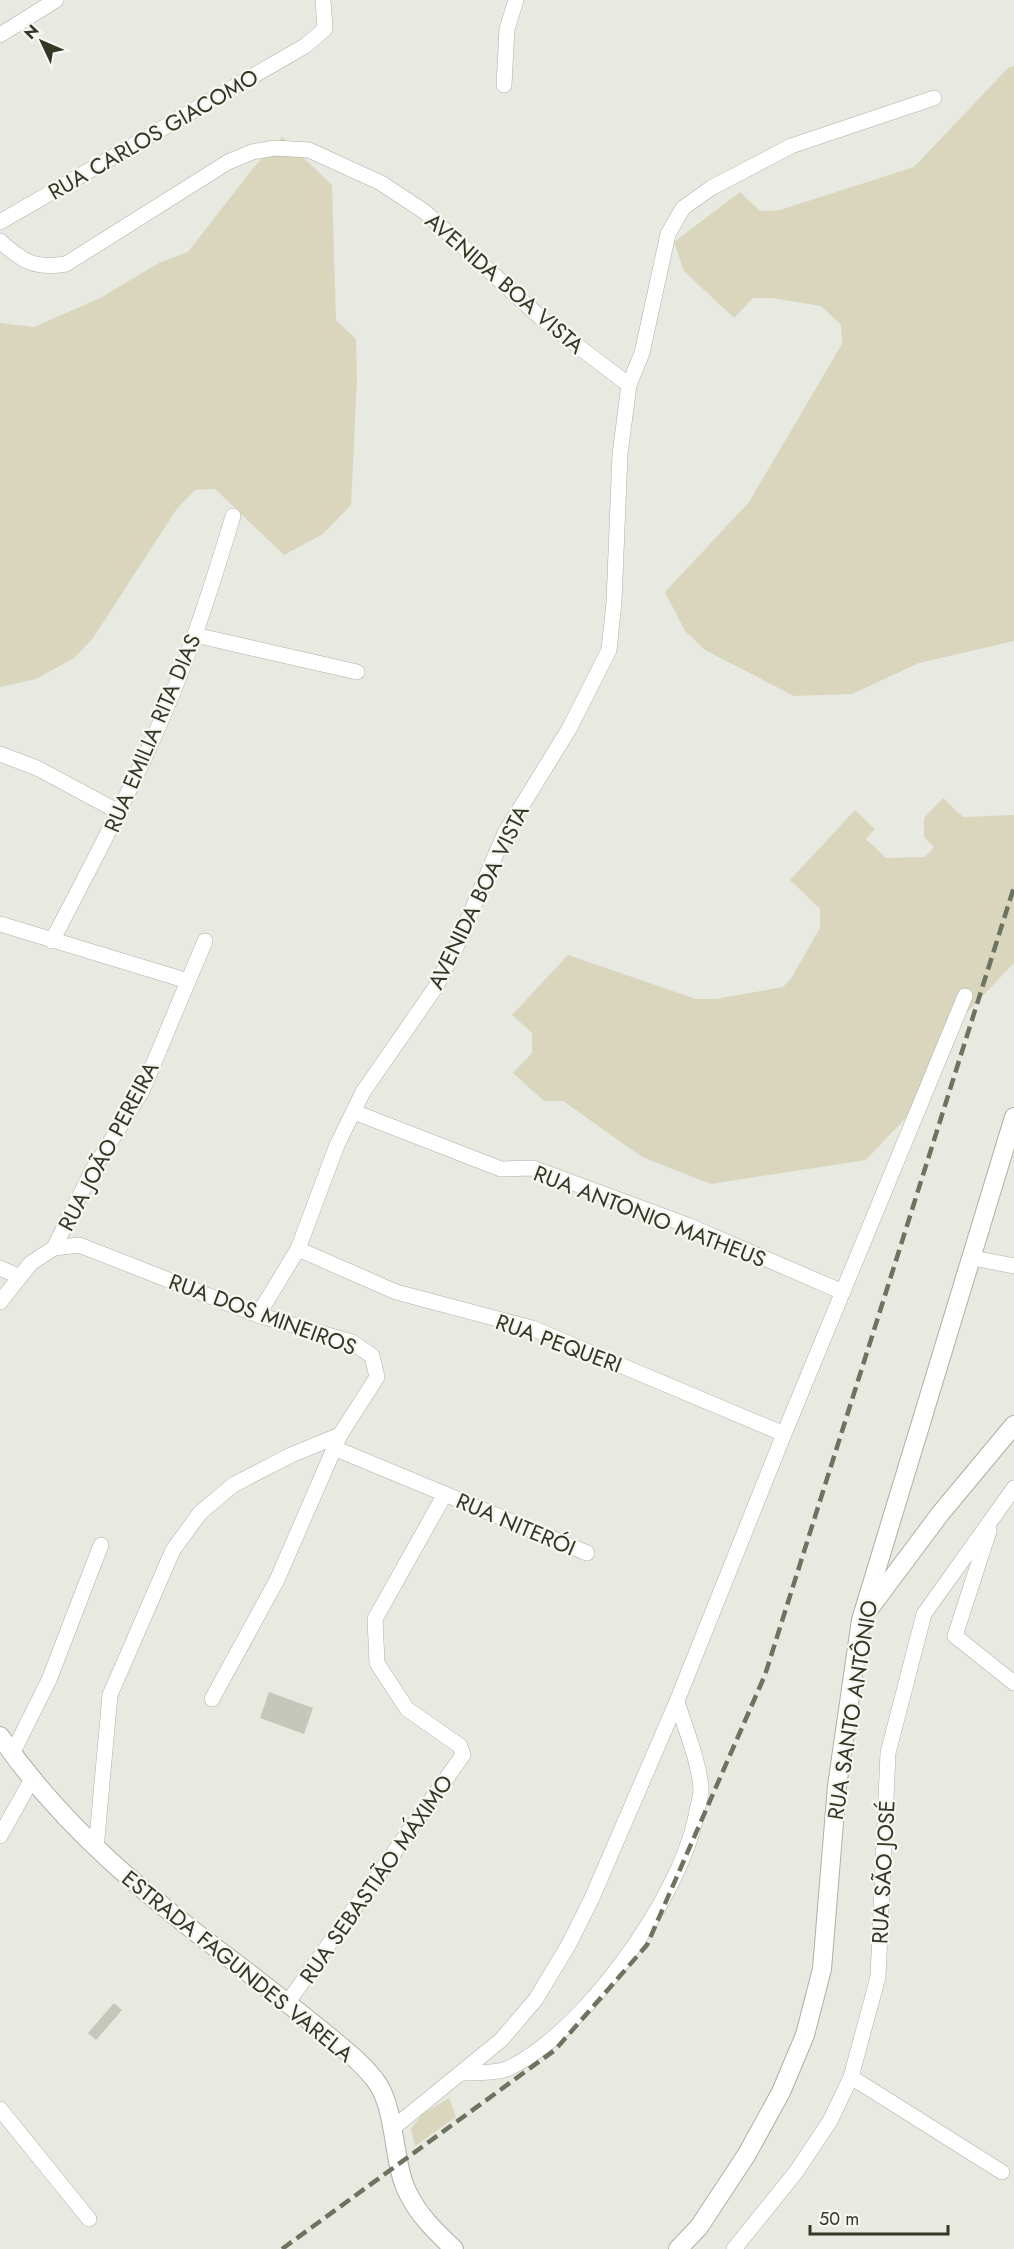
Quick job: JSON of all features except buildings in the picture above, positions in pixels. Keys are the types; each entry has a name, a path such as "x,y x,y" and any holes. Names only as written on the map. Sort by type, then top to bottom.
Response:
{"main road":[{"name":"RUA SANTO ANTÔNIO","path":"678,2249 699,2227 747,2154 781,2092 805,2035 822,1969 837,1786 861,1620 973,1258 1014,1117"},
{"path":"861,1620 940,1514 1014,1425"},
{"name":"ESTRADA FAGUNDES VARELA","path":"0,1736 32,1779 96,1849 148,1896 288,2002 348,2052 379,2085 393,2128 405,2188 423,2219 454,2249"}],"street":[{"path":"0,35 56,0"},
{"name":"RUA CARLOS GIACOMO","path":"0,222 305,46 325,29 327,22 323,0"},
{"path":"504,85 507,29 516,0"},
{"name":"AVENIDA BOA VISTA","path":"258,1315 298,1249 338,1145 363,1092 435,988 457,945 505,833 569,729 609,650 614,602 620,453 629,385 642,353 669,234 683,208 711,188 790,146 934,98"},
{"name":"AVENIDA BOA VISTA","path":"0,241 22,259 44,267 66,264 228,162 252,152 275,148 309,150 381,183 425,212 541,318 629,385"},
{"name":"RUA EMILIA RITA DIAS","path":"52,941 119,812 195,635 233,516"},
{"path":"195,635 357,672"},
{"path":"0,754 37,768 119,812"},
{"path":"0,924 188,981"},
{"name":"RUA JOÃO PEREIRA","path":"0,1302 31,1263 54,1248 92,1172 142,1091 205,941"},
{"path":"393,2128 464,2073 501,2040 536,1999 569,1944 592,1898 677,1701 784,1434 965,996"},
{"name":"RUA ANTONIO MATHEUS","path":"354,1112 501,1169 533,1168 555,1176 687,1225 843,1292"},
{"name":"RUA DOS MINEIROS","path":"54,1248 79,1245 258,1315 352,1342 372,1356 377,1377 337,1442 277,1580 212,1699"},
{"name":"RUA PEQUERI","path":"298,1249 396,1292 532,1328 784,1434"},
{"path":"973,1258 1014,1266"},
{"path":"0,1268 20,1277"},
{"path":"96,1849 110,1695 173,1550 201,1513 234,1485 291,1455 337,1442"},
{"name":"RUA NITERÓI","path":"337,1442 445,1494 587,1553"},
{"name":"RUA SÃO JOSÉ","path":"734,2249 796,2172 830,2121 851,2077 878,1977 888,1753 924,1614 1014,1488"},
{"name":"RUA NITERÓI","path":"445,1494 375,1619 377,1663 407,1709 460,1746 463,1755"},
{"path":"994,1517 955,1636 1014,1683"},
{"path":"12,1754 49,1680 101,1545"},
{"path":"464,2073 506,2069 548,2044 588,2002 624,1958 657,1909 680,1866 692,1832 701,1790 677,1701"},
{"name":"RUA SEBASTIÃO MÁXIMO","path":"288,2002 463,1755"},
{"path":"0,1836 32,1779"},
{"path":"851,2077 1002,2172"},
{"path":"0,2109 90,2219"}],"shaded area":[{"path":"1014,66 1014,641 919,663 852,694 794,696 705,650 685,631 665,592 749,502 842,344 841,325 821,306 772,298 753,298 734,318 684,271 674,242 740,192 760,211 780,210 914,167 1009,67"},
{"path":"282,137 332,185 336,320 356,339 357,378 351,505 323,534 284,555 215,489 195,490 176,510 93,638 74,658 36,679 0,687 0,323 34,327 100,298 159,263 188,252 254,167"},
{"path":"943,798 963,817 1014,815 1014,963 940,1041 913,1110 866,1160 711,1184 642,1157 563,1101 544,1101 513,1073 532,1053 532,1033 512,1015 568,955 696,999 716,999 783,987 792,977 820,928 820,909 790,880 855,810 875,829 866,839 886,858 925,857 934,847 924,837 924,818"},
{"path":"449,2098 456,2117 415,2146 411,2129 422,2114"}],"railway":[{"path":"282,2249 555,2050 647,1945 765,1675 1014,887"}]}
